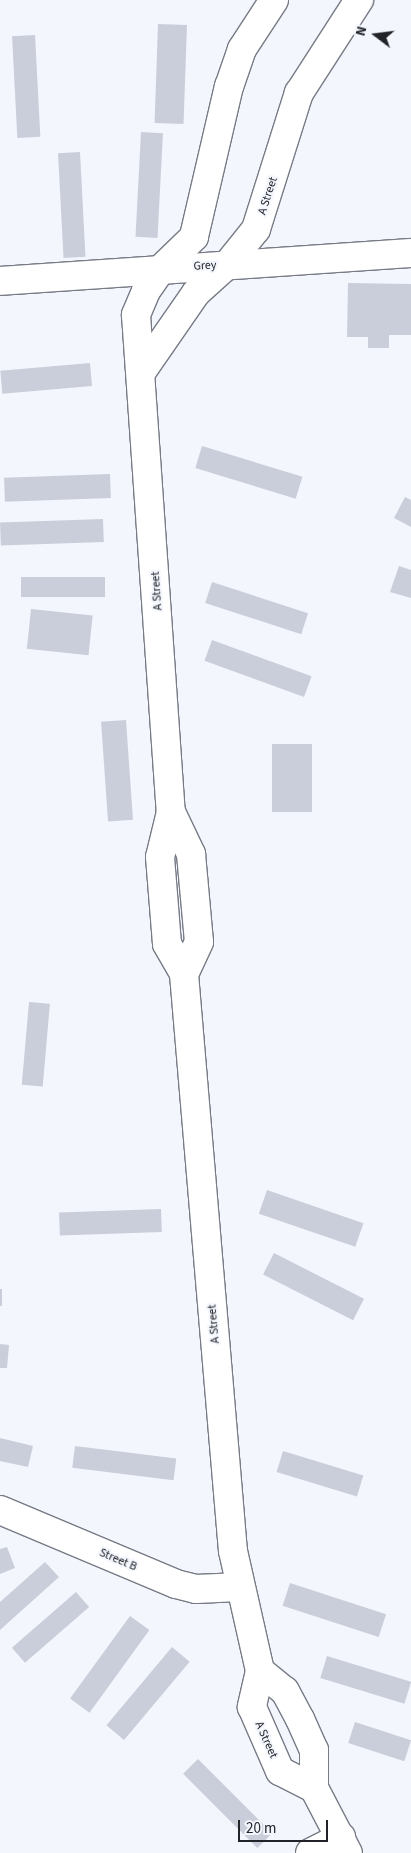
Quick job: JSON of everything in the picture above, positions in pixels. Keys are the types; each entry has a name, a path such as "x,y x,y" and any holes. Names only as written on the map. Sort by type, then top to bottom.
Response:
{"street":[{"name":"A Street","path":"274,0 242,48 230,86 194,237 162,268 146,291 136,315 142,371 171,812 192,854 199,942 184,974 234,1551 240,1587 260,1671 252,1707 263,1740 280,1771 314,1788"},
{"name":"A Street","path":"142,371 196,293 228,264 256,229 299,93 359,0"},
{"name":"Grey","path":"0,281 162,268 411,253"},
{"name":"Street B","path":"0,1510 176,1584 202,1589 240,1587"},
{"path":"260,1671 285,1691 300,1719 314,1750 314,1788 344,1845 310,1853"}],"building":[{"path":"158,24 187,25 184,124 155,123"},
{"path":"35,35 40,137 17,138 12,36"},
{"path":"141,132 163,133 157,238 136,237"},
{"path":"80,152 85,257 64,258 58,153"},
{"path":"348,283 411,284 411,335 389,335 389,348 368,348 368,337 347,337"},
{"path":"90,363 92,386 2,394 0,371"},
{"path":"202,446 302,477 296,499 195,468"},
{"path":"110,474 111,498 5,502 4,478"},
{"path":"405,497 411,500 411,527 394,518"},
{"path":"103,519 104,542 1,546 0,523"},
{"path":"399,566 411,570 411,598 390,592"},
{"path":"21,577 105,577 105,597 21,597"},
{"path":"212,582 308,613 301,634 205,603"},
{"path":"31,609 93,615 88,655 27,649"},
{"path":"212,640 312,676 304,697 204,661"},
{"path":"126,720 133,820 108,822 101,722"},
{"path":"272,744 312,744 312,812 272,812"},
{"path":"29,1002 50,1004 43,1087 22,1085"},
{"path":"267,1190 363,1223 355,1247 259,1214"},
{"path":"161,1209 162,1232 60,1236 59,1213"},
{"path":"274,1253 364,1299 353,1320 263,1274"},
{"path":"0,1289 2,1289 2,1306 0,1306"},
{"path":"0,1344 9,1345 7,1368 0,1368"},
{"path":"0,1438 33,1446 28,1467 0,1461"},
{"path":"75,1446 176,1458 174,1480 72,1468"},
{"path":"283,1451 363,1476 357,1497 277,1472"},
{"path":"7,1547 15,1568 0,1574 0,1549"},
{"path":"45,1562 59,1577 0,1630 0,1602"},
{"path":"290,1583 386,1614 379,1637 283,1606"},
{"path":"76,1592 89,1607 25,1663 12,1648"},
{"path":"130,1616 149,1630 89,1713 70,1699"},
{"path":"172,1647 190,1662 124,1740 106,1725"},
{"path":"327,1656 411,1682 404,1704 320,1678"},
{"path":"355,1722 411,1740 404,1761 348,1743"},
{"path":"198,1759 272,1833 257,1848 183,1774"}]}
